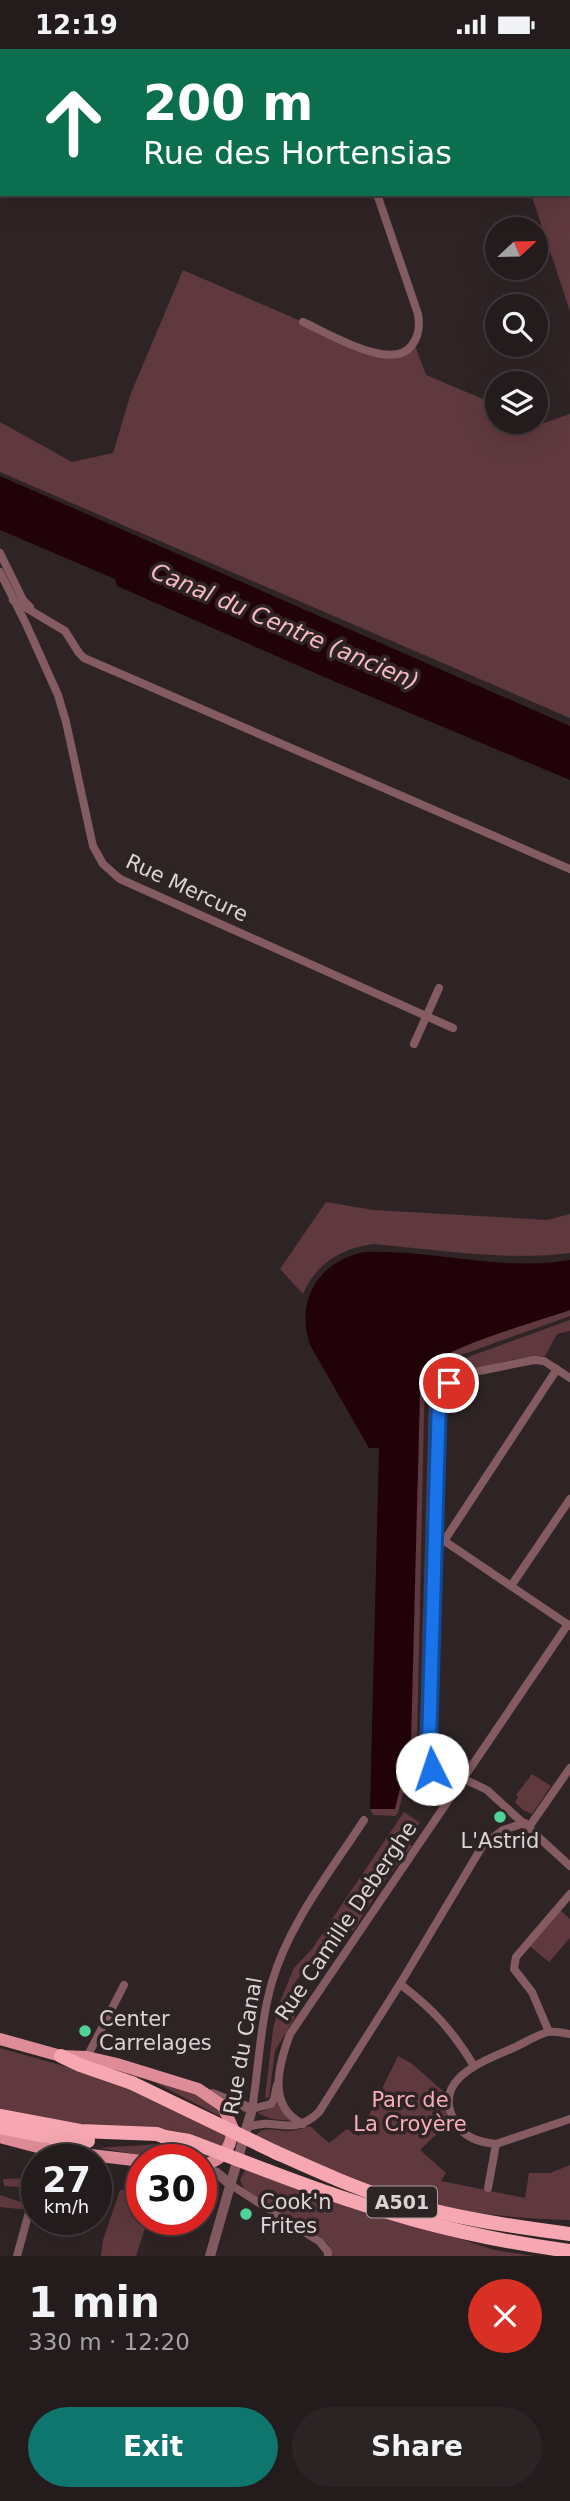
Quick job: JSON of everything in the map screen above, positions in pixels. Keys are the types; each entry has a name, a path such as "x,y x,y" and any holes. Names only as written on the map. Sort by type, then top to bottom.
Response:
{"highway":[{"name":"A501","path":"61,2056 132,2083 355,2187 424,2208 496,2223 570,2234"},
{"path":"0,2116 115,2137"},
{"path":"0,2127 60,2139 115,2137"},
{"name":"A501","path":"115,2137 156,2134 199,2144 350,2201 457,2232 570,2251"}],"main road":[{"path":"1,2040 61,2056 87,2057 198,2089 223,2106 233,2129 225,2153 217,2160"},
{"path":"0,2137 21,2145"}],"street":[{"path":"303,322 379,355 394,356 414,343 419,329 418,314 378,196"},
{"path":"0,553 23,600 43,618"},
{"name":"Rue Mercure","path":"0,572 58,695 90,838 108,870 120,879 453,1028"},
{"path":"13,600 65,631 84,657 570,869"},
{"path":"414,1044 439,988"},
{"path":"570,1378 544,1361 534,1360 464,1374 449,1383 439,1398 430,1766 434,1771 464,1779 487,1790 570,1866"},
{"path":"444,1541 557,1369"},
{"path":"511,1586 570,1499"},
{"path":"435,1535 569,1625"},
{"name":"Rue Camille Deberghe","path":"277,2083 279,2064 290,2034 569,1625"},
{"path":"247,2128 262,2123 288,2127 303,2124 324,2106 483,1845 503,1830 527,1825 570,1768"},
{"name":"Rue du Canal","path":"210,2256 252,2109 272,1981 282,1954 304,1912 365,1820"},
{"path":"549,2032 532,1991 518,1975 513,1963 570,1894"},
{"path":"400,1984 441,2018 458,2039 474,2066"},
{"path":"87,2057 124,1985"},
{"path":"570,2034 549,2032 474,2066 454,2084 449,2108 462,2132 476,2141 496,2144 570,2119"},
{"path":"198,2089 252,2109 271,2104 277,2083"},
{"path":"277,2083 289,2115 303,2124"},
{"path":"488,2188 496,2144"},
{"path":"217,2173 231,2185 320,2242 328,2256"},
{"path":"17,2256 23,2235"}],"green space":[{"path":"532,196 570,196 570,311 548,245 548,217 539,217"},
{"path":"183,270 379,355 386,356 414,343 426,375 485,400 485,434 548,434 548,422 570,414 570,718 0,472 0,422 72,462 113,453 131,393"},
{"path":"326,1202 373,1210 547,1220 570,1214 570,1253 496,1255 374,1244 351,1249 331,1259 315,1274 303,1294 280,1269"},
{"path":"570,1310 570,1316 447,1360 435,1371 428,1384 424,1414 417,1738 398,1813 395,1816 373,1815 370,1809 395,1809 422,1381 433,1364 444,1356 498,1334"},
{"path":"570,1320 570,1331 557,1334 545,1356 516,1359 468,1370 465,1367 463,1359"},
{"path":"455,1362 457,1365 460,1363 462,1372 444,1383 435,1403 427,1748 422,1772 413,1771 420,1728 429,1397 437,1376"},
{"path":"532,1774 551,1786 532,1814 515,1802 518,1797 516,1795"},
{"path":"404,1812 420,1823 406,1841 412,1846 382,1885 353,1931 340,1923 337,1924 294,1984 282,2008 295,2017 275,2051 269,2097 265,2098 273,2030 279,2004 294,1968 312,1949"},
{"path":"558,1908 570,1919 570,1938 549,1962 527,1944"},
{"path":"0,2048 114,2080 229,2137 224,2148 182,2132 114,2129 0,2111"},
{"name":"Parc de La Croyère","path":"398,2056 411,2063 443,2091 448,2123 420,2150 446,2173 441,2181 525,2198 529,2173 550,2173 570,2165 570,2220 503,2216 413,2199 367,2183 255,2136 267,2129 291,2131 310,2126 329,2143 347,2129 359,2136"},
{"path":"137,2073 167,2082 214,2102 227,2120"},
{"path":"278,2097 295,2121 272,2119 257,2113 271,2108"},
{"path":"126,2146 126,2153 112,2150 112,2147"},
{"path":"245,2170 495,2250 533,2256 328,2256 320,2242 330,2246 321,2238 245,2191 240,2180"},
{"path":"21,2178 21,2187 4,2186 3,2179"},
{"path":"120,2190 126,2190 126,2235 143,2235 136,2256 101,2256 105,2235 112,2235 112,2214"},
{"path":"0,2195 21,2202 21,2209 0,2207"}],"water":[{"name":"Canal du Centre (ancien)","path":"0,476 570,726 570,780 324,677 117,586 115,579 0,530"},
{"path":"364,1252 518,1263 570,1260 570,1310 477,1341 444,1356 428,1369 420,1388 411,1744 395,1809 370,1809 379,1448 369,1448 310,1345 306,1328 308,1298 314,1285 334,1264"}],"place":[{"name":"L'Astrid","path":"500,1817"},
{"name":"Center Carrelages","path":"85,2031"},
{"name":"Cook'n Frites","path":"246,2214"}],"route":[{"path":"432,1769 429,1744 439,1398 449,1383"}]}
